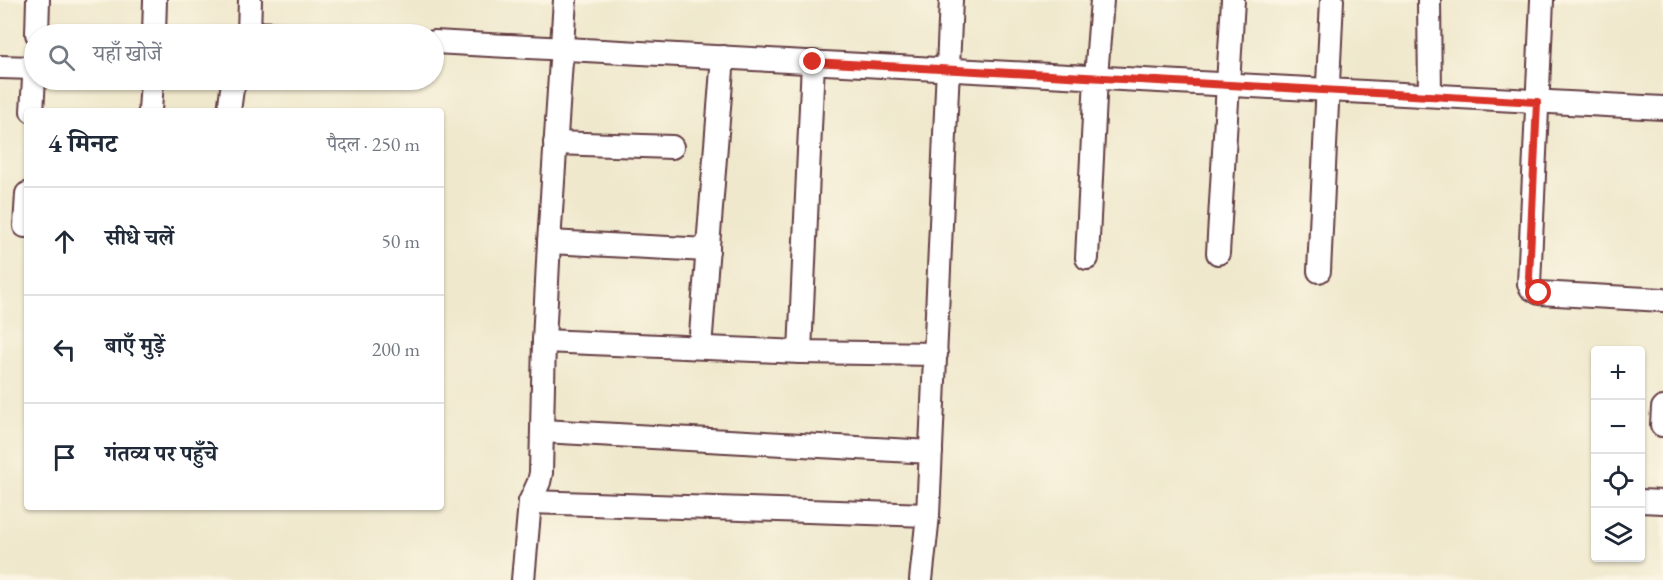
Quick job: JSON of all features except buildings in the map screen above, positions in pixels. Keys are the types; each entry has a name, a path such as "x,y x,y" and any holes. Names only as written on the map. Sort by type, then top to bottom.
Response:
{"street":[{"path":"37,24 38,0"},
{"path":"154,24 155,0"},
{"path":"249,24 250,0"},
{"path":"523,580 530,502 541,473 549,242 565,0"},
{"path":"921,580 928,515 951,0"},
{"path":"1087,258 1102,0"},
{"path":"1218,253 1233,0"},
{"path":"1319,271 1332,0"},
{"path":"1429,0 1430,95"},
{"path":"1542,0 1529,278 1531,288 1539,293 1663,300"},
{"path":"444,43 1663,108"},
{"path":"700,347 723,57"},
{"path":"800,352 813,62"},
{"path":"0,67 24,68"},
{"path":"32,108 33,90"},
{"path":"150,108 151,90"},
{"path":"230,108 232,90"},
{"path":"555,143 672,147"},
{"path":"549,242 708,250"},
{"path":"544,341 800,352 936,354"},
{"path":"542,431 931,452"},
{"path":"1645,501 1663,502"},
{"path":"530,502 928,515"}],"route":[{"path":"813,62 1537,102 1529,284 1534,291 1539,293"}]}
